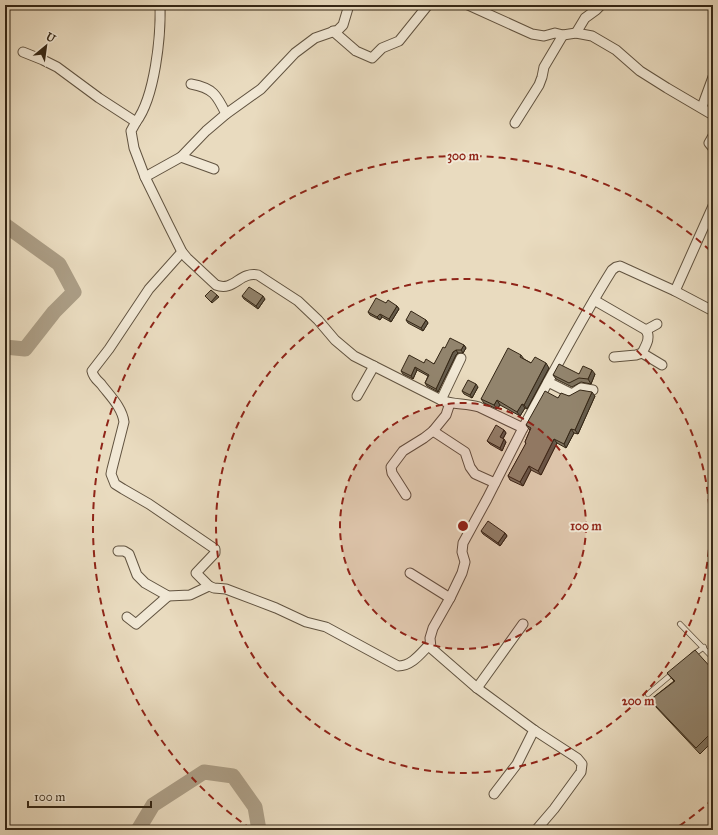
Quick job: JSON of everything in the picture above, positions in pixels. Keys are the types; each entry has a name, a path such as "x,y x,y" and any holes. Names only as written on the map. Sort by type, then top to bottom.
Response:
{"street":[{"path":"160,5 161,23 152,77 146,101 140,116 131,128 131,136 145,176 182,252 202,273 216,285 222,287 235,284 244,277 252,274 258,275 271,282 298,301 318,320 342,347 354,356 441,400 450,403 472,404 523,428"},
{"path":"145,176 181,157 206,131 226,114 261,90 295,53 315,38 338,30 343,25 349,5"},
{"path":"333,31 356,51 372,58 382,48 399,41 428,5"},
{"path":"468,5 532,34 544,36 555,33 563,35 576,33 592,36 616,50 640,71 713,114"},
{"path":"576,33 585,18 601,5"},
{"path":"515,123 538,85 542,77 544,67 563,35"},
{"path":"23,52 57,67 98,98 136,122"},
{"path":"702,107 713,77"},
{"path":"191,84 208,89 215,94 226,114"},
{"path":"713,136 709,143 713,148"},
{"path":"181,157 214,168"},
{"path":"675,291 713,206"},
{"path":"182,252 149,289 109,349 92,371 95,377 118,405 123,414 124,422 111,474 115,484 150,504 215,548 215,553 196,573 209,586 226,590 276,608 306,622 326,628 398,666 404,666 411,662 430,644"},
{"path":"536,830 554,809 581,772 582,764 577,758 534,730 477,688 431,648 430,638 433,628 462,573 465,562 462,552 463,543 548,382 612,270 620,266 675,291 713,311"},
{"path":"594,300 646,330 649,334 649,339 642,353 614,357"},
{"path":"646,330 657,324"},
{"path":"642,353 662,365"},
{"path":"441,400 461,358"},
{"path":"357,396 374,366"},
{"path":"548,382 572,394 581,388 593,390"},
{"path":"406,495 392,473 391,467 403,452 433,431 446,415 450,403"},
{"path":"433,431 465,452 470,467 475,474 495,483"},
{"path":"118,551 124,551 128,554 137,575 145,583 168,596 190,595 209,586"},
{"path":"410,573 450,598"},
{"path":"127,617 136,624 168,596"},
{"path":"477,688 523,624"},
{"path":"494,794 517,764 534,730"}],"lane":[{"path":"680,624 704,647 713,658"},
{"path":"687,661 704,647"},
{"path":"648,694 676,670"}],"building":[{"path":"249,287 263,296 256,306 242,296"},
{"path":"211,290 217,295 211,302 205,296"},
{"path":"376,298 386,303 388,300 397,306 389,319 380,314 377,317 368,312"},
{"path":"411,311 426,320 421,328 406,320"},
{"path":"450,338 464,345 461,350 456,350 453,352 436,389 425,383 429,375 415,367 411,376 401,371 409,355 424,363 426,359 434,364 443,347 445,348"},
{"path":"508,348 521,355 520,357 531,363 535,357 546,363 524,405 522,404 517,412 497,400 494,405 481,399"},
{"path":"559,364 579,374 583,366 592,370 588,379 579,378 569,383 553,375"},
{"path":"468,380 476,384 470,395 462,391"},
{"path":"580,390 592,392 575,430 571,429 564,444 554,439 538,471 529,466 520,482 508,476 526,443 525,442 531,428 526,425 545,391 558,398 561,393 569,396"},
{"path":"496,425 504,430 500,437 504,439 500,448 487,441"},
{"path":"488,521 505,533 498,543 481,531"},
{"path":"695,650 713,670 713,731 696,748 650,700 675,681 667,673"}],"waterway":[{"path":"5,225 59,264 74,292 54,312 25,349 5,347"},
{"path":"138,830 153,805 204,772 233,776 255,807 259,830"}]}
